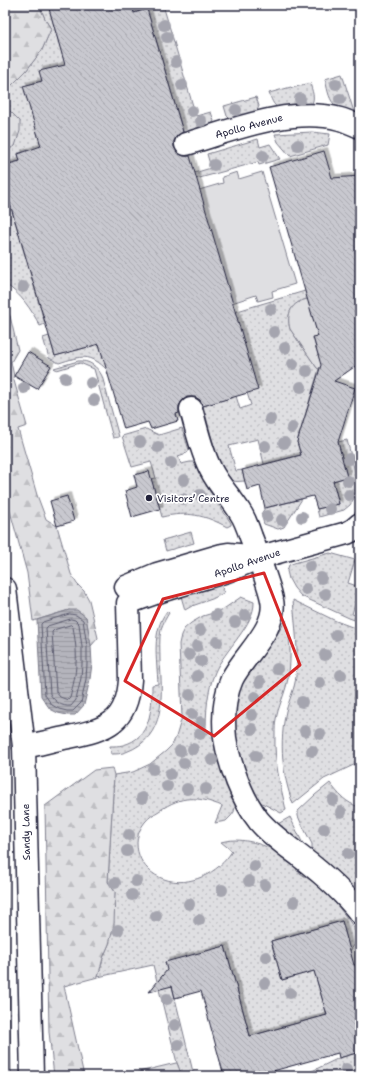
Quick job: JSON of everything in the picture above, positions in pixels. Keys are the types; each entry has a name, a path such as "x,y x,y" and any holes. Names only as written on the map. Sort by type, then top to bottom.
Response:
{"main road":[{"name":"Apollo Avenue","path":"186,144 286,116 323,116 339,119 360,127"},
{"path":"191,409 200,442 210,468 221,487 240,512 260,557 272,599 273,612 264,631 232,678 226,698 224,725 226,744 235,776 245,798 259,821 284,844 331,881 344,893 360,913"},
{"name":"Apollo Avenue","path":"24,747 90,733 104,728 117,718 124,706 129,692 129,597 164,590 227,571 260,557 347,533 360,524"},
{"name":"Sandy Lane","path":"5,589 24,747 32,1076"}],"highlighted area":[{"path":"264,573 300,665 214,736 125,681 163,599"}],"green space":[{"path":"5,5 39,5 51,29 42,50 26,71 10,87 6,99 8,109 20,121 20,131 15,146 5,151"},
{"path":"39,5 48,5 68,74 24,86 43,154 26,159 24,152 18,153 20,161 5,165 5,151 15,146 20,121 8,109 6,99 10,87 26,71 42,50 51,29"},
{"path":"132,5 163,5 196,116 211,112 214,121 210,127 184,135 147,9 134,13"},
{"path":"342,74 355,115 336,106 329,95 325,79"},
{"path":"310,83 313,92 311,105 279,108 274,104 269,93 291,87"},
{"path":"256,97 259,106 256,113 230,119 227,116 224,106"},
{"path":"312,132 330,134 328,145 290,156 278,142 275,134"},
{"path":"258,139 260,147 270,144 280,159 259,165 258,162 196,179 194,173 211,168 207,154"},
{"path":"237,172 239,179 262,172 295,284 272,291 273,297 258,301 256,295 232,303 199,190 223,183 222,177"},
{"path":"5,187 45,324 40,326 25,302 16,292 5,284"},
{"path":"305,291 308,299 297,303 294,306 289,314 289,324 290,329 319,369 297,442 301,455 264,464 258,439 229,446 236,471 242,470 245,481 233,481 221,466 203,406 236,396 240,409 251,405 247,393 234,312"},
{"path":"308,299 318,336 313,338 320,361 341,356 346,373 342,374 320,367 319,369 317,368 290,329 289,314 291,310 297,303"},
{"path":"5,308 10,316 18,350 11,362 13,377 27,426 18,429 37,495 46,519 57,526 71,574 89,600 98,638 91,646 86,617 69,610 33,621 27,573 5,493"},
{"path":"49,336 55,356 99,344 108,371 102,365 90,358 79,357 59,363 49,358 43,338"},
{"path":"78,361 92,364 98,369 102,376 119,437 113,438 94,369 80,363 57,370 54,368"},
{"path":"182,428 189,450 187,453 178,456 181,464 195,462 209,490 231,523 231,525 227,527 196,515 180,514 162,517 151,479 156,478 151,462 132,467 122,436 146,429 159,435"},
{"path":"347,440 358,484 356,495 350,505 344,510 319,517 317,509 339,504 333,481 347,477 338,442"},
{"path":"302,499 284,527 278,529 264,524 261,514 265,508"},
{"path":"191,532 194,543 166,551 163,540"},
{"path":"330,553 355,560 348,583 360,587 352,614 360,616 360,622 301,596 289,579 287,571 289,565"},
{"path":"220,581 224,593 185,610 180,593"},
{"path":"241,597 254,602 253,610 250,619 215,672 209,694 206,717 206,733 213,732 217,760 236,802 234,812 226,821 215,823 222,806 197,799 175,802 153,814 145,822 137,839 139,855 143,863 156,875 164,879 183,882 202,877 219,866 226,859 232,851 221,842 240,840 249,841 267,847 293,859 297,871 316,884 333,900 360,937 350,951 342,921 271,941 282,980 314,971 327,1015 250,1036 225,946 172,986 194,1076 182,1076 177,1063 153,965 98,977 103,958 109,944 115,892 108,882 114,775 133,772 150,764 172,745 182,717 179,644 181,635 184,629 191,623 203,616 225,608"},
{"path":"293,600 336,621 360,630 360,762 324,779 293,804 286,781 282,747 286,711 294,685 297,667"},
{"path":"167,611 169,613 160,633 161,701 155,726 149,736 139,745 124,753 111,754 110,746 121,745 132,741 139,736 148,721 152,685 158,684 156,655 157,637 162,619"},
{"path":"286,620 290,645 290,662 288,679 277,715 275,728 276,763 286,810 281,813 258,801 246,780 235,734 235,706 244,679"},
{"path":"112,768 114,775 108,882 115,892 114,925 98,977 64,986 84,1076 54,1076 49,1032 45,806 94,770"},
{"path":"330,783 343,798 351,804 360,807 360,901 308,853 312,849 312,844 298,816 298,811"},
{"path":"290,817 303,844 303,848 276,825"},
{"path":"6,819 11,1076 5,1076"},
{"path":"360,1052 360,1070 349,1076 313,1076 310,1072 339,1058"},
{"path":"176,1063 182,1076 122,1076"}],"water":[{"path":"69,610 77,610 86,617 91,646 92,664 84,705 75,715 58,713 50,709 41,696 37,620"}],"building":[{"path":"48,5 132,5 134,13 147,9 183,132 177,136 174,141 174,147 178,153 184,156 190,156 258,390 203,406 200,400 195,397 187,397 182,401 179,406 179,413 176,414 178,421 151,429 148,422 124,429 99,344 55,356 5,187 5,165 20,161 18,154 41,146 23,86 42,81 39,71 65,65"},
{"path":"324,151 332,178 360,176 360,363 334,381 355,388 338,442 347,477 333,481 339,504 317,509 313,496 265,508 260,486 247,490 242,470 301,455 297,442 321,365 313,337 318,336 269,167"},
{"path":"28,352 51,366 37,389 14,376"},
{"name":"Visitors’ Centre","path":"149,471 160,509 132,517 125,491 137,487 134,475"},
{"path":"67,496 74,521 57,526 50,501"},
{"path":"342,921 354,965 358,965 360,973 360,1052 339,1058 338,1053 255,1076 224,1076 201,991 175,998 172,986 149,992 167,970 165,962 225,946 250,1036 327,1015 314,971 282,980 271,941"}],"place":[{"name":"Visitors’ Centre","path":"149,498"}]}
